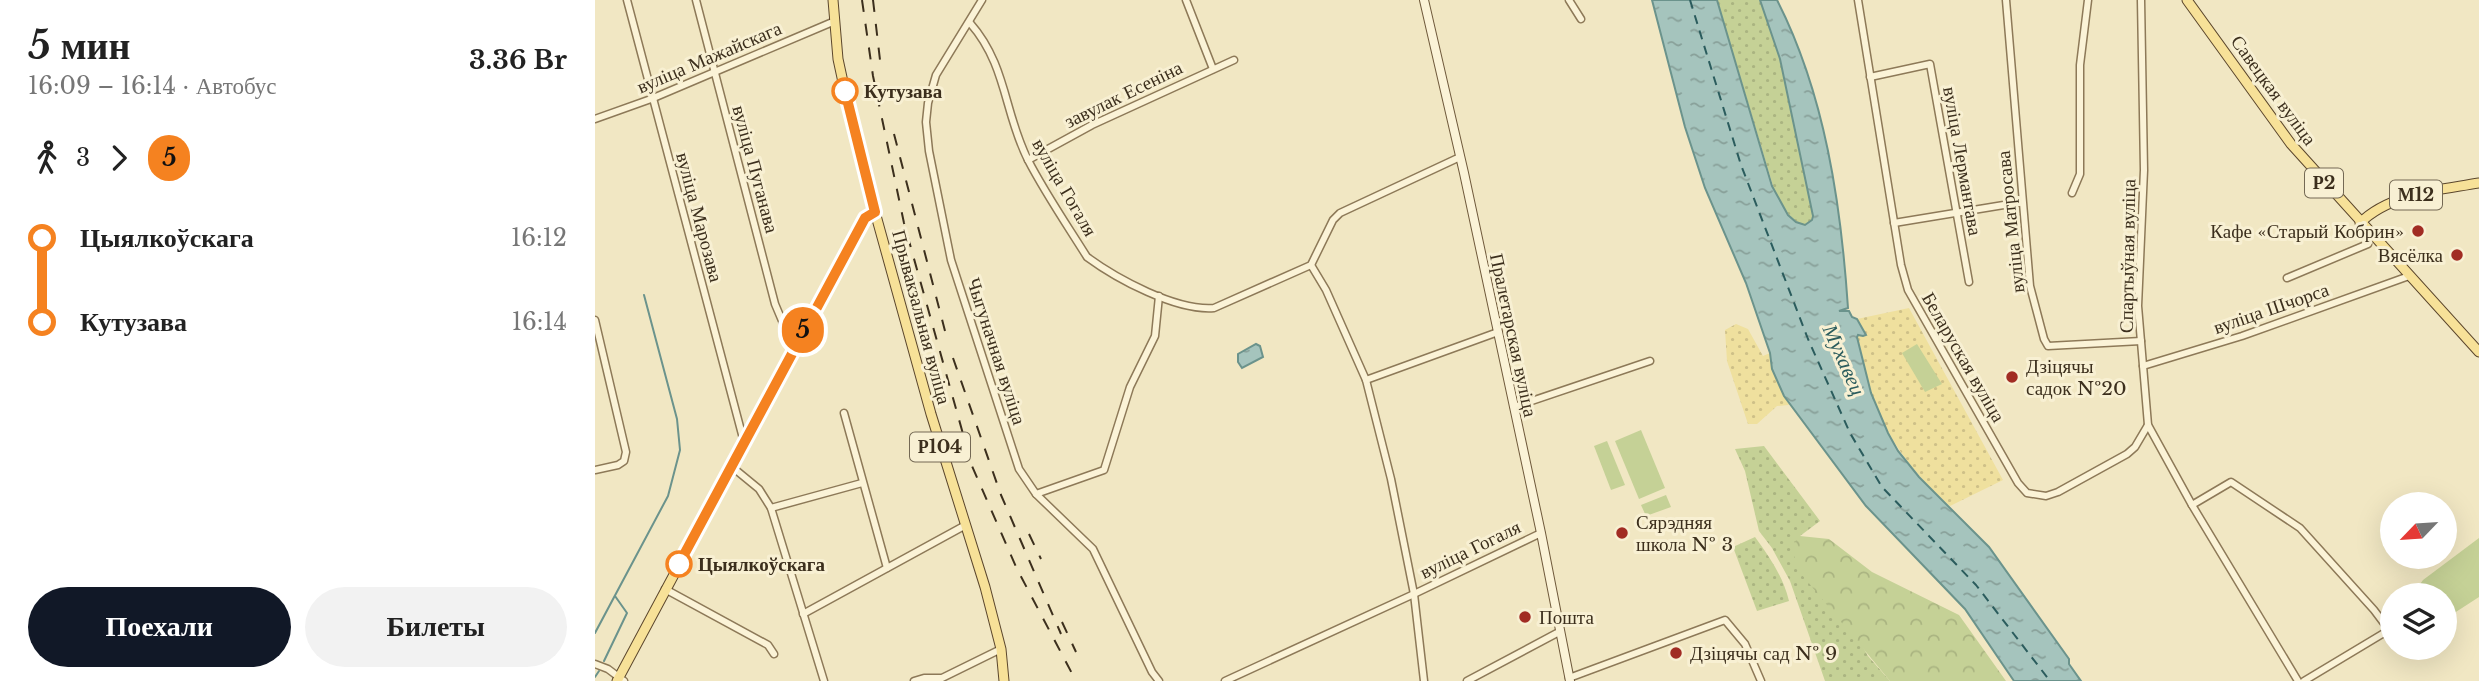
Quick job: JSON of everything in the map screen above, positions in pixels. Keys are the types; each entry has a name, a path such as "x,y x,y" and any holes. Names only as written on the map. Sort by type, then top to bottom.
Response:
{"main road":[{"name":"Прывакзальная вуліца","path":"833,0 838,59 875,212 964,526 985,587 1001,649 1004,681"},
{"name":"Пралетарская вуліца","path":"1424,0 1498,332 1570,679"},
{"name":"Савецкая вуліца","path":"2187,0 2274,124 2360,223 2479,352"},
{"name":"М12","path":"2360,223 2374,211 2409,196 2479,183"},
{"path":"620,680 665,589 797,342 865,218 875,212"}],"street":[{"name":"вуліца Марозава","path":"627,0 651,99 744,442"},
{"name":"вуліца Пуганава","path":"696,0 775,304 783,323 797,342"},
{"name":"Чыгуначная вуліца","path":"982,0 936,75 928,103 926,122 929,151 951,260 1019,469 1036,494 1093,549 1152,672 1160,681"},
{"path":"1186,0 1213,69"},
{"path":"1569,0 1581,19"},
{"name":"Беларуская вуліца","path":"1858,0 1901,265 1914,303 2018,483 2027,493 2046,496 2058,492 2127,454 2135,447 2148,425"},
{"name":"вуліца Матросава","path":"2006,0 2031,286 2044,339 2048,346 2141,341"},
{"path":"2072,193 2081,174 2080,65 2088,0"},
{"name":"Спартыўная вуліца","path":"2141,0 2144,170 2139,306 2148,425 2192,505 2298,681"},
{"name":"вуліца Мажайскага","path":"595,119 651,99 835,21"},
{"name":"вуліца Гогаля","path":"969,23 985,40 1002,79 1028,160 1087,257 1102,268 1159,296 1199,309 1215,308 1311,265 1326,290 1366,380 1391,480 1414,594 1424,681"},
{"name":"завулак Есеніна","path":"1028,160 1092,125 1234,60"},
{"name":"вуліца Лермантава","path":"1870,77 1930,64 1969,282"},
{"path":"1311,265 1333,220 1340,213 1460,157"},
{"path":"1894,223 2022,202"},
{"path":"2287,278 2368,244"},
{"name":"вуліца Шчорса","path":"2143,366 2242,336 2409,276"},
{"path":"1036,494 1104,470 1130,387 1155,336 1159,296"},
{"path":"595,320 626,452 624,461 618,465 595,470"},
{"path":"1366,380 1498,332"},
{"path":"1514,407 1650,362"},
{"path":"844,413 887,568"},
{"path":"731,467 759,489 771,508 824,681"},
{"path":"2192,505 2231,481 2300,528 2389,630 2304,681"},
{"path":"771,508 862,482"},
{"path":"803,614 964,526"},
{"name":"вуліца Гогаля","path":"1225,681 1541,533"},
{"path":"665,589 768,645 774,654"},
{"name":"Пралетарская вуліца","path":"1570,679 1725,620 1745,644 1761,681"},
{"path":"1467,681 1559,632"},
{"path":"914,681 942,678 1001,649"},
{"path":"595,664 608,669 620,680"}],"green space":[{"path":"1717,0 1760,0 1770,24 1798,131 1812,211 1808,225 1797,222 1777,199"},
{"path":"1917,344 1942,384 1925,392 1902,353"},
{"path":"1641,430 1665,488 1639,499 1615,441"},
{"path":"1607,441 1625,485 1611,490 1594,446"},
{"path":"1764,446 1820,521 1800,536 1868,656 1890,681 1825,681 1790,581 1759,531 1745,471 1735,449"},
{"path":"1666,495 1671,507 1646,516 1641,505"},
{"path":"1800,536 1829,539 1872,572 1959,615 2006,681 1890,681 1803,576 1790,547"},
{"path":"1755,537 1780,575 1789,601 1757,611 1733,547"},
{"path":"2479,538 2479,597 2457,611 2457,583 2421,583 2438,569 2457,569 2457,554"}],"sand":[{"path":"1909,308 2003,480 1950,506 1925,482 1894,442 1872,395 1857,336 1866,334 1857,319"},
{"path":"1736,324 1748,329 1763,356 1770,353 1774,374 1789,405 1777,406 1757,424 1748,424 1727,361 1725,330"}],"water":[{"name":"Мухавец","path":"1652,0 1717,0 1772,186 1788,215 1805,225 1813,216 1780,59 1760,0 1777,0 1807,73 1828,150 1841,229 1848,308 1839,311 1849,311 1866,335 1857,337 1871,393 1888,433 1898,451 1919,477 1989,547 2069,659 2069,664 2081,681 2014,681 1965,609 1866,506 1784,396 1772,369 1770,353 1746,283 1705,188 1685,127"},
{"path":"1256,344 1260,346 1263,357 1242,368 1238,362 1238,354"}],"waterway":[{"path":"595,633 668,496 680,450 677,419 644,295"},
{"path":"604,661 627,613 615,596"},
{"path":"595,677 599,671"}],"ferry route":[{"path":"1690,0 1741,165 1808,339 1850,433 1882,487 1976,585 2050,681"}],"railway":[{"path":"862,0 873,76 904,223 972,466 1017,569 1076,681"},
{"path":"873,0 880,60"},
{"path":"894,134 945,331"},
{"path":"953,358 1001,495 1061,634"},
{"path":"1029,534 1041,559"},
{"path":"1062,622 1076,652"}],"bus line":[{"name":"5","path":"679,564 865,218 875,212 845,91"}],"place":[{"name":"Кутузава","path":"845,91"},
{"name":"Кафе «Старый Кобрин»","path":"2418,231"},
{"name":"Вясёлка","path":"2457,255"},
{"name":"Дзіцячы садок №20","path":"2012,377"},
{"name":"Сярэдняя школа № 3","path":"1622,533"},
{"name":"Цыялкоўскага","path":"679,564"},
{"name":"Пошта","path":"1525,617"},
{"name":"Дзіцячы сад № 9","path":"1676,653"}]}
